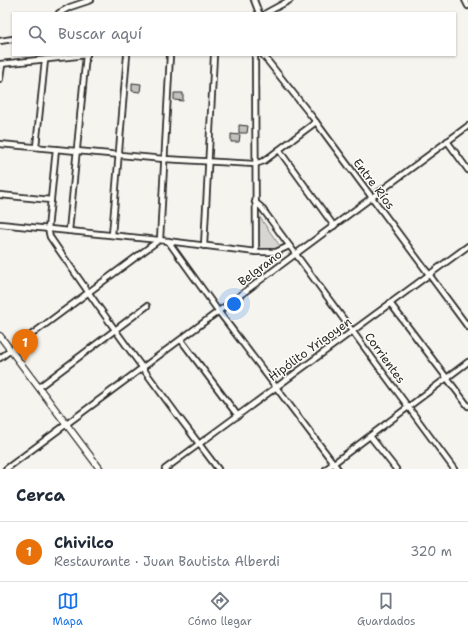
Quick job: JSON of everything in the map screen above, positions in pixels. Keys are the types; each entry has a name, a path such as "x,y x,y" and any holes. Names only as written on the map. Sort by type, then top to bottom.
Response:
{"main road":[{"path":"0,336 100,469"}],"street":[{"path":"61,12 70,7 91,0"},
{"path":"254,0 260,12"},
{"path":"268,12 290,0"},
{"path":"465,0 468,6"},
{"path":"0,40 12,39"},
{"path":"0,79 1,64 79,56"},
{"path":"69,231 87,56"},
{"path":"112,235 127,56"},
{"path":"160,240 170,56"},
{"path":"204,246 214,56"},
{"path":"255,56 256,252"},
{"name":"Entre Ríos","path":"264,56 316,122 468,327"},
{"path":"36,147 45,60"},
{"path":"0,144 164,159 255,164 264,161 316,122"},
{"name":"Belgrano","path":"6,469 468,126"},
{"path":"447,141 468,170"},
{"path":"56,149 48,229 50,237 115,331 218,469"},
{"path":"279,150 334,226"},
{"path":"0,195 51,200"},
{"name":"Corrientes","path":"255,202 261,207 454,469"},
{"path":"0,224 160,240 256,252 276,252 289,246"},
{"path":"0,358 160,240"},
{"path":"168,241 219,312 338,469"},
{"name":"Hipólito Yrigoyen","path":"165,469 468,246"},
{"path":"390,303 468,406"},
{"path":"39,387 147,306"},
{"path":"181,340 238,416"},
{"path":"326,469 468,362"},
{"path":"370,436 396,469"}],"shaded area":[{"path":"259,216 282,249 259,250"}],"building":[{"path":"132,83 141,84 140,92 132,91"},
{"path":"174,93 183,93 183,101 174,100"},
{"path":"239,125 248,126 247,133 239,133"},
{"path":"231,134 240,135 239,142 231,142"}],"place":[{"name":"Chivilco","path":"25,362"}]}
